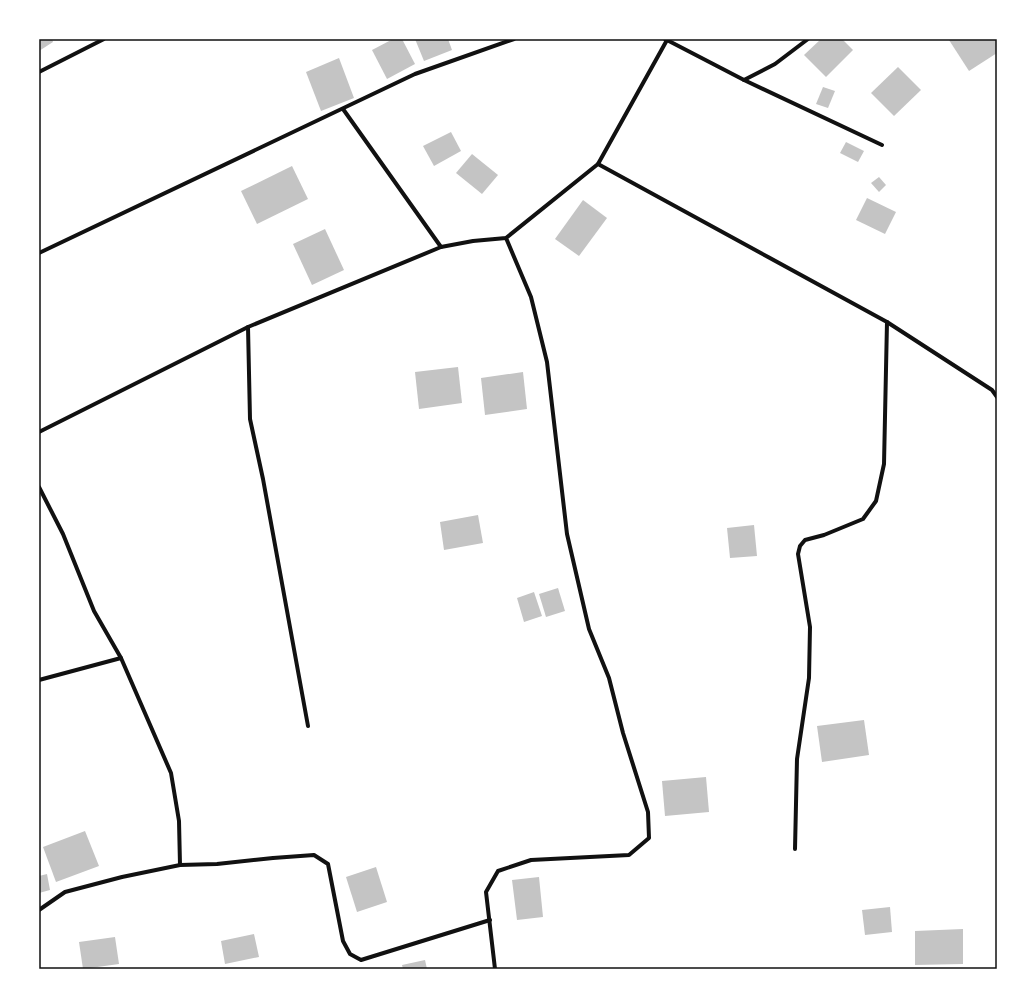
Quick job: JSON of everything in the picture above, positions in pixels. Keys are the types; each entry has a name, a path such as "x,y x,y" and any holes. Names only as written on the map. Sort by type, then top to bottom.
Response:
{"street":[{"path":"39,72 104,39"},
{"path":"39,253 415,74 514,39"},
{"path":"744,80 775,64 808,39"},
{"path":"39,432 248,327 441,248 473,241 506,238 598,164 666,40 744,80 882,145"},
{"path":"343,109 441,248"},
{"path":"598,164 887,322 992,390 997,397"},
{"path":"495,969 486,892 498,871 531,860 629,855 648,838 648,812 623,733 609,678 589,629 567,534 547,362 531,297 506,238"},
{"path":"795,849 797,759 809,678 810,627 798,554 800,546 805,540 863,519 876,501 884,464 887,322"},
{"path":"248,327 250,419 263,479 308,726"},
{"path":"39,487 63,534 94,611 121,658 171,773 179,821 180,866"},
{"path":"39,680 121,658"},
{"path":"39,910 65,892 180,866 314,855 328,864 343,941 350,954 361,960 490,920"}],"building":[{"path":"39,39 52,39 53,42 39,51"},
{"path":"393,39 402,39 415,64 387,79 372,50"},
{"path":"415,39 448,39 452,50 424,61"},
{"path":"821,39 842,39 853,50 826,77 804,55"},
{"path":"997,39 997,53 969,71 949,40"},
{"path":"339,58 354,98 321,111 306,72"},
{"path":"898,67 921,90 894,116 871,93"},
{"path":"823,87 835,91 828,108 816,104"},
{"path":"451,132 461,151 434,166 423,146"},
{"path":"846,142 864,151 858,162 840,153"},
{"path":"472,154 498,175 482,194 456,173"},
{"path":"292,166 308,199 257,224 241,191"},
{"path":"879,177 886,185 879,192 871,183"},
{"path":"867,198 896,212 885,234 856,220"},
{"path":"583,200 607,218 579,256 555,239"},
{"path":"325,229 344,270 312,285 293,244"},
{"path":"458,367 462,403 419,409 415,372"},
{"path":"523,372 527,409 485,415 481,378"},
{"path":"478,515 483,543 444,550 440,522"},
{"path":"754,525 757,556 730,558 727,528"},
{"path":"558,588 565,611 546,617 539,594"},
{"path":"534,592 542,616 524,622 517,598"},
{"path":"864,720 869,755 822,762 817,726"},
{"path":"706,777 709,812 665,816 662,781"},
{"path":"85,831 99,866 56,882 43,847"},
{"path":"376,867 387,902 357,912 346,877"},
{"path":"47,874 50,890 39,893 39,876"},
{"path":"539,877 543,917 517,920 512,880"},
{"path":"890,907 892,932 865,935 862,910"},
{"path":"963,929 963,964 915,965 915,931"},
{"path":"254,934 259,957 225,964 221,941"},
{"path":"115,937 119,964 83,969 79,942"},
{"path":"425,960 427,969 403,969 402,965"}]}
